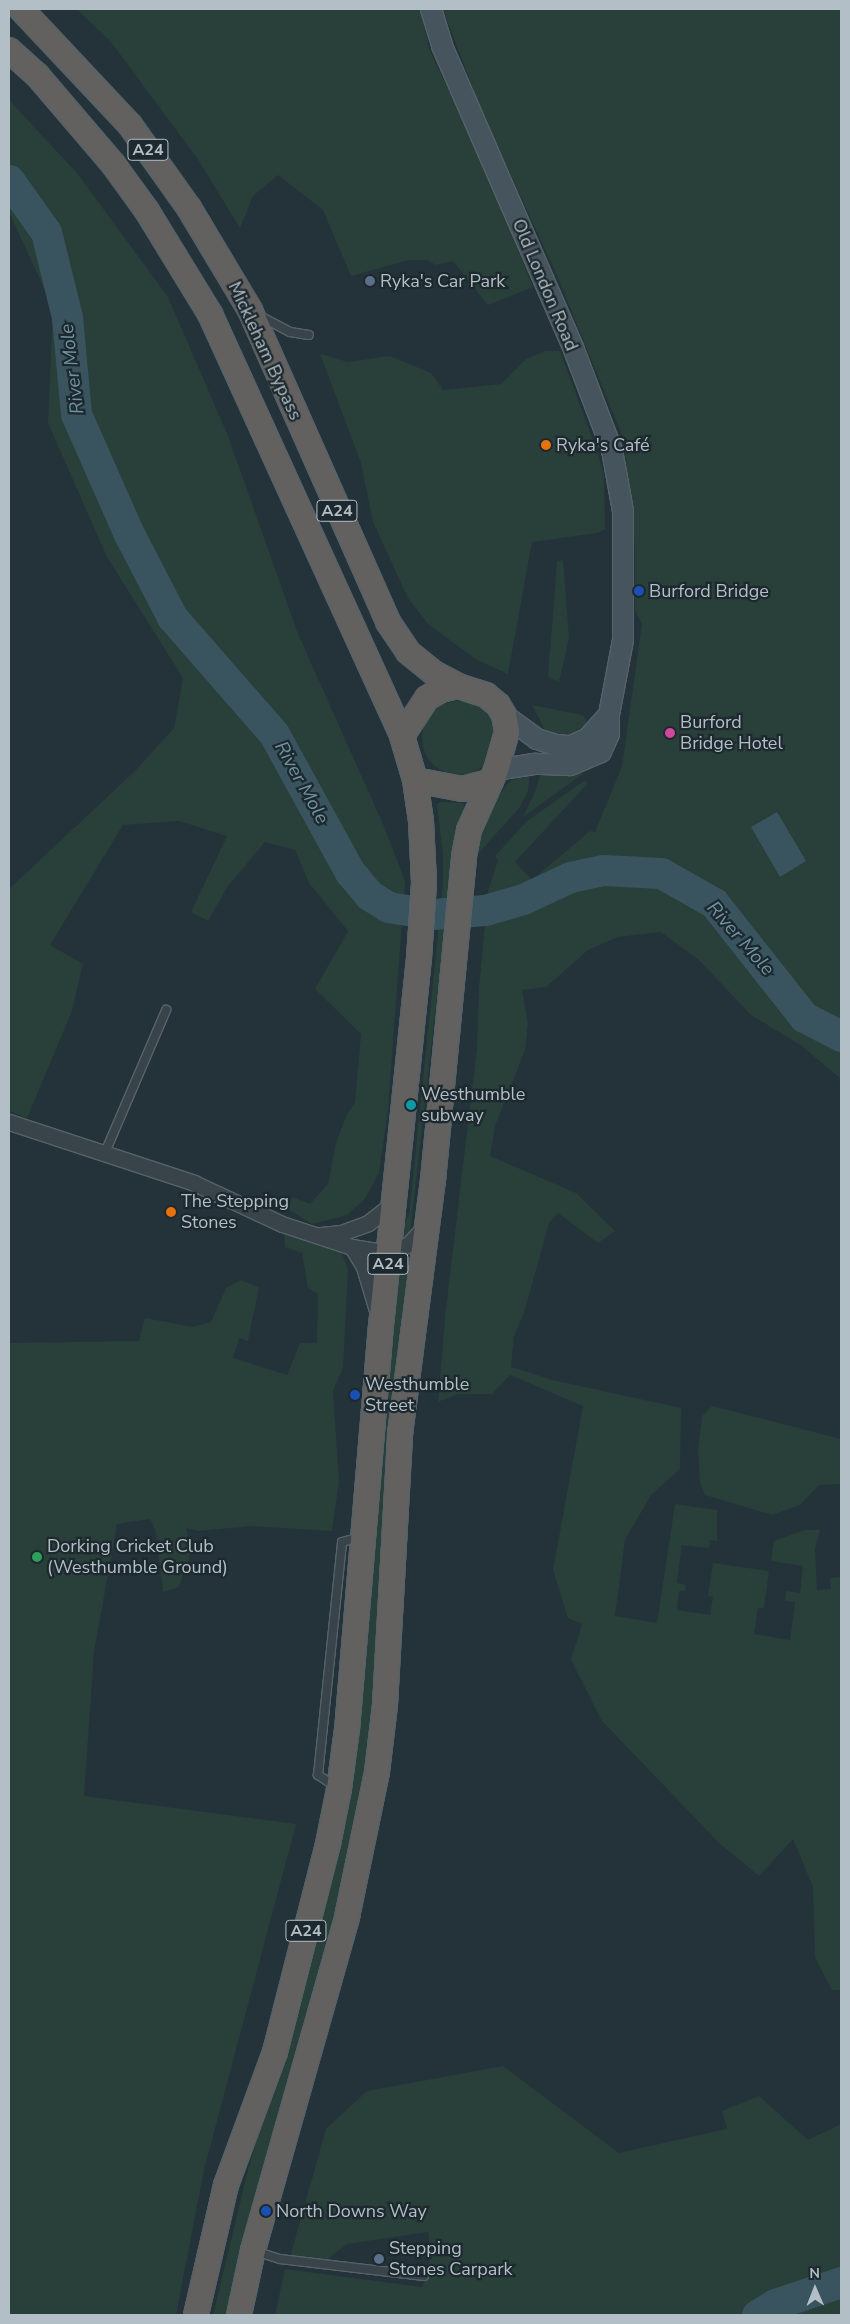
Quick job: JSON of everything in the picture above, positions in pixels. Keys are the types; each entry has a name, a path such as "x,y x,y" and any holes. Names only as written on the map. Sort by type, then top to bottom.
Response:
{"highway":[{"name":"Mickleham Bypass","path":"21,9 130,125 190,208 250,310 388,622 408,652 434,673 458,686"},
{"name":"Mickleham Bypass","path":"9,50 37,75 113,164 189,278 234,364 402,736"},
{"path":"458,686 486,695 504,715 507,732 493,775 462,788 415,780 402,736 427,698 441,690 458,686"},
{"name":"A24","path":"239,2315 253,2250 347,1917 370,1814 385,1705 400,1434 427,1225 460,888 469,830 493,775"},
{"name":"A24","path":"196,2315 226,2185 275,2052 328,1844 339,1789 347,1729 381,1325 390,1253 419,958 424,883 415,780"}],"main road":[{"name":"Old London Road","path":"431,9 442,46 565,328 612,450 623,511 625,571 623,640 609,715"},
{"path":"504,715 537,739 555,745 571,746 588,738 609,715"},
{"path":"493,775 534,764 570,765 591,758 601,752 609,734 609,715"}],"street":[{"path":"9,1122 104,1155 194,1183 282,1224 352,1247 390,1253 408,1244 427,1225"},
{"path":"317,1235 341,1233 368,1223 395,1202"},
{"path":"352,1247 364,1267 381,1325"}],"lane":[{"path":"250,310 290,332 309,335"},
{"path":"104,1155 166,1010"},
{"path":"253,2250 280,2259 424,2276"}],"green space":[{"path":"77,9 421,9 429,49 476,148 533,287 488,305 453,261 436,265 427,260 409,260 351,276 323,210 278,175 253,196 240,228 197,158 111,42"},
{"path":"443,9 841,9 841,1079 802,1046 751,1015 699,960 661,932 618,937 588,950 546,987 522,990 528,1023 525,1050 495,1126 490,1156 576,1193 615,1231 598,1243 558,1213 549,1223 524,1313 514,1336 511,1367 553,1380 681,1408 680,1469 651,1495 625,1540 615,1616 657,1623 675,1504 717,1510 717,1541 710,1540 709,1548 682,1545 677,1583 686,1585 685,1591 679,1591 677,1610 710,1615 713,1597 708,1596 713,1563 769,1571 764,1608 758,1608 754,1634 790,1640 795,1602 785,1601 786,1591 800,1593 803,1566 771,1561 774,1541 804,1530 820,1530 815,1550 817,1590 831,1589 830,1578 841,1577 841,1990 832,1990 815,1958 813,1887 793,1839 759,1876 719,1843 602,1721 571,1660 582,1624 568,1618 553,1570 583,1406 510,1375 492,1394 457,1394 438,1402 446,1308 477,1048 479,987 488,891 498,860 495,856 527,821 584,781 588,783 515,862 532,880 590,831 595,832 622,766 642,624 635,610 635,549 624,440 556,273 482,113"},
{"path":"9,100 77,173 168,297 228,436 298,634 383,824 405,881 388,1110 379,1173 364,1200 347,1215 312,1224 288,1209 292,1197 310,1204 328,1184 336,1143 347,1114 355,1103 361,1034 315,989 348,931 309,883 295,850 265,842 228,886 208,921 191,912 227,836 179,821 123,825 50,945 83,964 72,1011 27,1118 9,1111 9,889 136,770 174,728 183,678 107,557 48,423 53,308 9,212"},
{"path":"545,351 560,351 598,454 604,476 605,529 597,533 532,542 508,674 477,660 428,624 408,598 373,522 361,463 320,354 348,362 390,356 431,373 443,390 501,384 526,359"},
{"path":"563,560 569,638 559,682 548,677 557,562"},
{"path":"459,701 473,704 485,712 493,724 496,738 493,752 485,764 473,772 459,775 445,772 433,764 425,752 422,738 425,724 433,712 445,704"},
{"path":"532,705 583,715 587,724 564,738 548,736"},
{"path":"541,772 584,773 523,817 535,792"},
{"path":"530,773 528,791 520,807 477,855 474,869 474,849 490,808 509,782"},
{"path":"440,802 463,803 465,807 453,855 410,1233 400,1239 402,1226 409,1215 443,885 443,855 437,804"},
{"path":"284,1232 340,1248 348,1270 343,1368 333,1391 339,1481 332,1531 252,1526 198,1531 186,1528 191,1552 179,1587 163,1592 156,1532 150,1519 117,1524 94,1652 84,1796 296,1824 204,2170 176,2315 9,2315 9,1343 139,1341 145,1318 193,1327 211,1322 226,1288 240,1280 259,1287 248,1341 239,1338 233,1358 287,1375 300,1343 317,1343 318,1294 308,1288 302,1253 285,1247"},
{"path":"406,1260 410,1262 374,1724 341,1899 229,2315 213,2315 247,2174 307,1959 398,1262"},
{"path":"712,1406 841,1439 841,1484 819,1485 800,1505 772,1515 705,1495 700,1483 698,1450 702,1416"},
{"path":"503,2066 619,2153 727,2129 722,2111 759,2096 808,2140 841,2124 841,2315 275,2315 285,2269 422,2287 431,2256 428,2232 347,2244 326,2260 290,2257 326,2129 367,2091"}],"water":[{"path":"777,812 806,861 780,877 751,827"}],"waterway":[{"name":"River Mole","path":"9,180 46,232 67,317 76,414 128,532 172,617 274,734 350,872 369,895 388,907 432,914 485,910 523,899 570,877 603,870 661,873 714,903 804,1017 841,1036"},
{"name":"River Mole","path":"757,2315 775,2304 841,2282"}],"place":[{"name":"Ryka's Car Park","path":"370,281"},
{"name":"Ryka's Café","path":"546,445"},
{"name":"Burford Bridge","path":"639,591"},
{"name":"Burford Bridge Hotel","path":"670,733"},
{"name":"Westhumble subway","path":"411,1105"},
{"name":"The Stepping Stones","path":"171,1212"},
{"name":"Westhumble Street","path":"355,1395"},
{"name":"Dorking Cricket Club (Westhumble Ground)","path":"37,1557"},
{"name":"North Downs Way","path":"266,2211"},
{"name":"Stepping Stones Carpark","path":"379,2259"}]}
